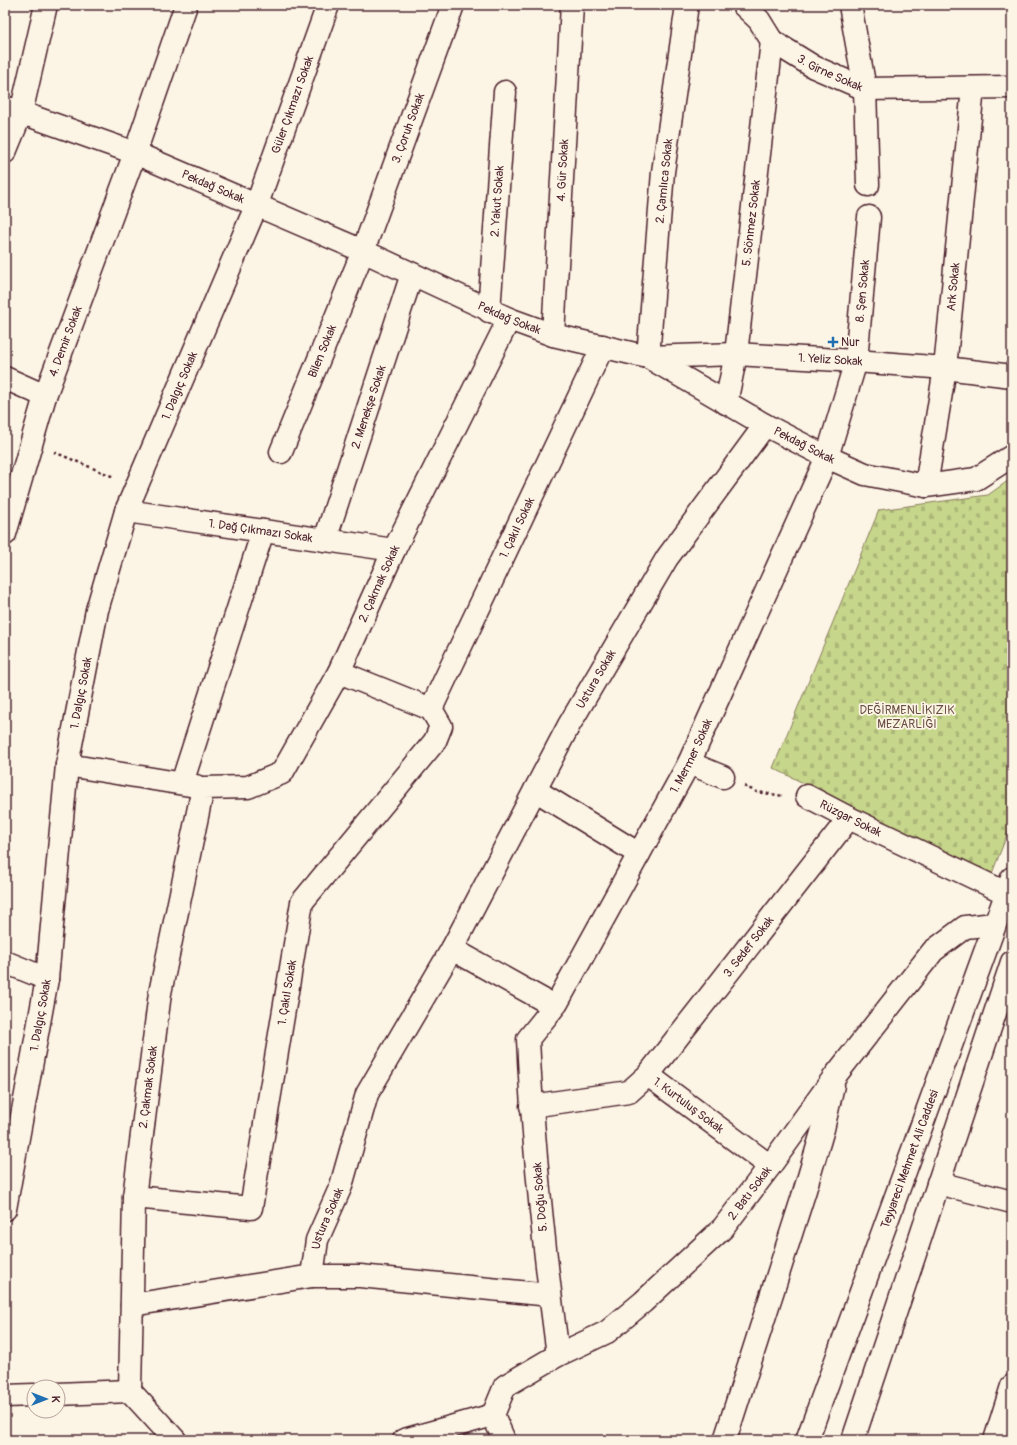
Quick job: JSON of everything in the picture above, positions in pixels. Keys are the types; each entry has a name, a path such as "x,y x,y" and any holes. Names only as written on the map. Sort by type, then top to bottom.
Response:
{"street":[{"path":"5,152 13,110 46,5"},
{"name":"4. Demir Sokak","path":"5,534 44,396 135,153 186,5"},
{"name":"Güler Çıkmazı Sokak","path":"257,204 328,5"},
{"name":"3. Çoruh Sokak","path":"363,251 453,5"},
{"name":"4. Gür Sokak","path":"553,335 572,5"},
{"name":"2. Çamlıca Sokak","path":"648,358 663,172 687,5"},
{"name":"3. Girne Sokak","path":"743,5 759,20 772,41 814,67 865,89 1012,87"},
{"path":"850,5 865,89 868,185"},
{"name":"5. Sönmez Sokak","path":"726,403 736,354 772,41"},
{"name":"Ark Sokak","path":"926,486 945,368 973,88"},
{"name":"2. Yakut Sokak","path":"489,311 505,92"},
{"name":"Pekdağ Sokak","path":"13,110 135,153 257,204 363,251 509,319 553,335 648,358 765,425 827,457 865,474 926,486 976,479 1012,456"},
{"name":"1. Dalgıç Sokak","path":"5,1209 47,979 67,764 97,610 126,511 257,204"},
{"name":"8. Şen Sokak","path":"827,457 856,361 869,217"},
{"name":"Bilen Sokak","path":"281,452 363,251"},
{"name":"2. Menekşe Sokak","path":"325,540 412,274"},
{"name":"2. Çakmak Sokak","path":"67,764 182,783 203,788 248,787 282,773 339,672 394,550 509,319"},
{"name":"1. Çakıl Sokak","path":"134,1197 251,1208 302,902 435,742 441,726 431,709 603,346"},
{"name":"1. Yeliz Sokak","path":"648,358 736,354 945,368 1012,376"},
{"path":"5,378 44,396"},
{"name":"Ustura Sokak","path":"312,1276 316,1240 341,1186 366,1094 452,949 569,725 667,558 765,425"},
{"name":"1. Mermer Sokak","path":"528,1039 554,1006 689,763 827,457"},
{"name":"1. Dağ Çıkmazı Sokak","path":"126,511 394,550"},
{"path":"182,783 264,531"},
{"path":"339,672 431,709"},
{"path":"689,763 723,777"},
{"name":"2. Çakmak Sokak","path":"130,1391 134,1197 160,993 203,788"},
{"path":"535,790 639,854"},
{"name":"Rüzgar Sokak","path":"807,796 850,818 1009,886"},
{"name":"3. Sedef Sokak","path":"648,1075 850,818"},
{"name":"Teyyareci Mehmet Ali Caddesi","path":"807,1440 1009,886"},
{"name":"2. Batı Sokak","path":"493,1414 505,1386 558,1355 607,1332 643,1302 723,1228 835,1076 933,952 965,927 995,924"},
{"path":"452,949 554,1006"},
{"path":"5,962 47,979"},
{"path":"853,1440 938,1183 1007,989 1012,962"},
{"name":"5. Doğu Sokak","path":"528,1039 532,1106 550,1295 558,1355"},
{"name":"1. Kurtuluş Sokak","path":"532,1106 629,1092 648,1075 770,1166"},
{"path":"725,1440 805,1190 823,1129 835,1076"},
{"path":"938,1183 1012,1202"},
{"path":"132,1305 312,1276 360,1276 550,1295"},
{"path":"995,1440 1012,1386"},
{"path":"66,1394 130,1391 175,1440"},
{"path":"5,1396 26,1395"},
{"path":"404,1440 493,1414 504,1440"}],"path":[{"path":"31,442 136,487"},
{"name":"Rüzgar Sokak","path":"723,777 758,792 780,795 807,796"}],"green space":[{"name":"DEĞİRMENLİKIZIK MEZARLIĞI","path":"1012,478 1012,822 991,876 773,768 879,510 988,495"}],"place":[{"name":"Nur","path":"833,342"}]}
